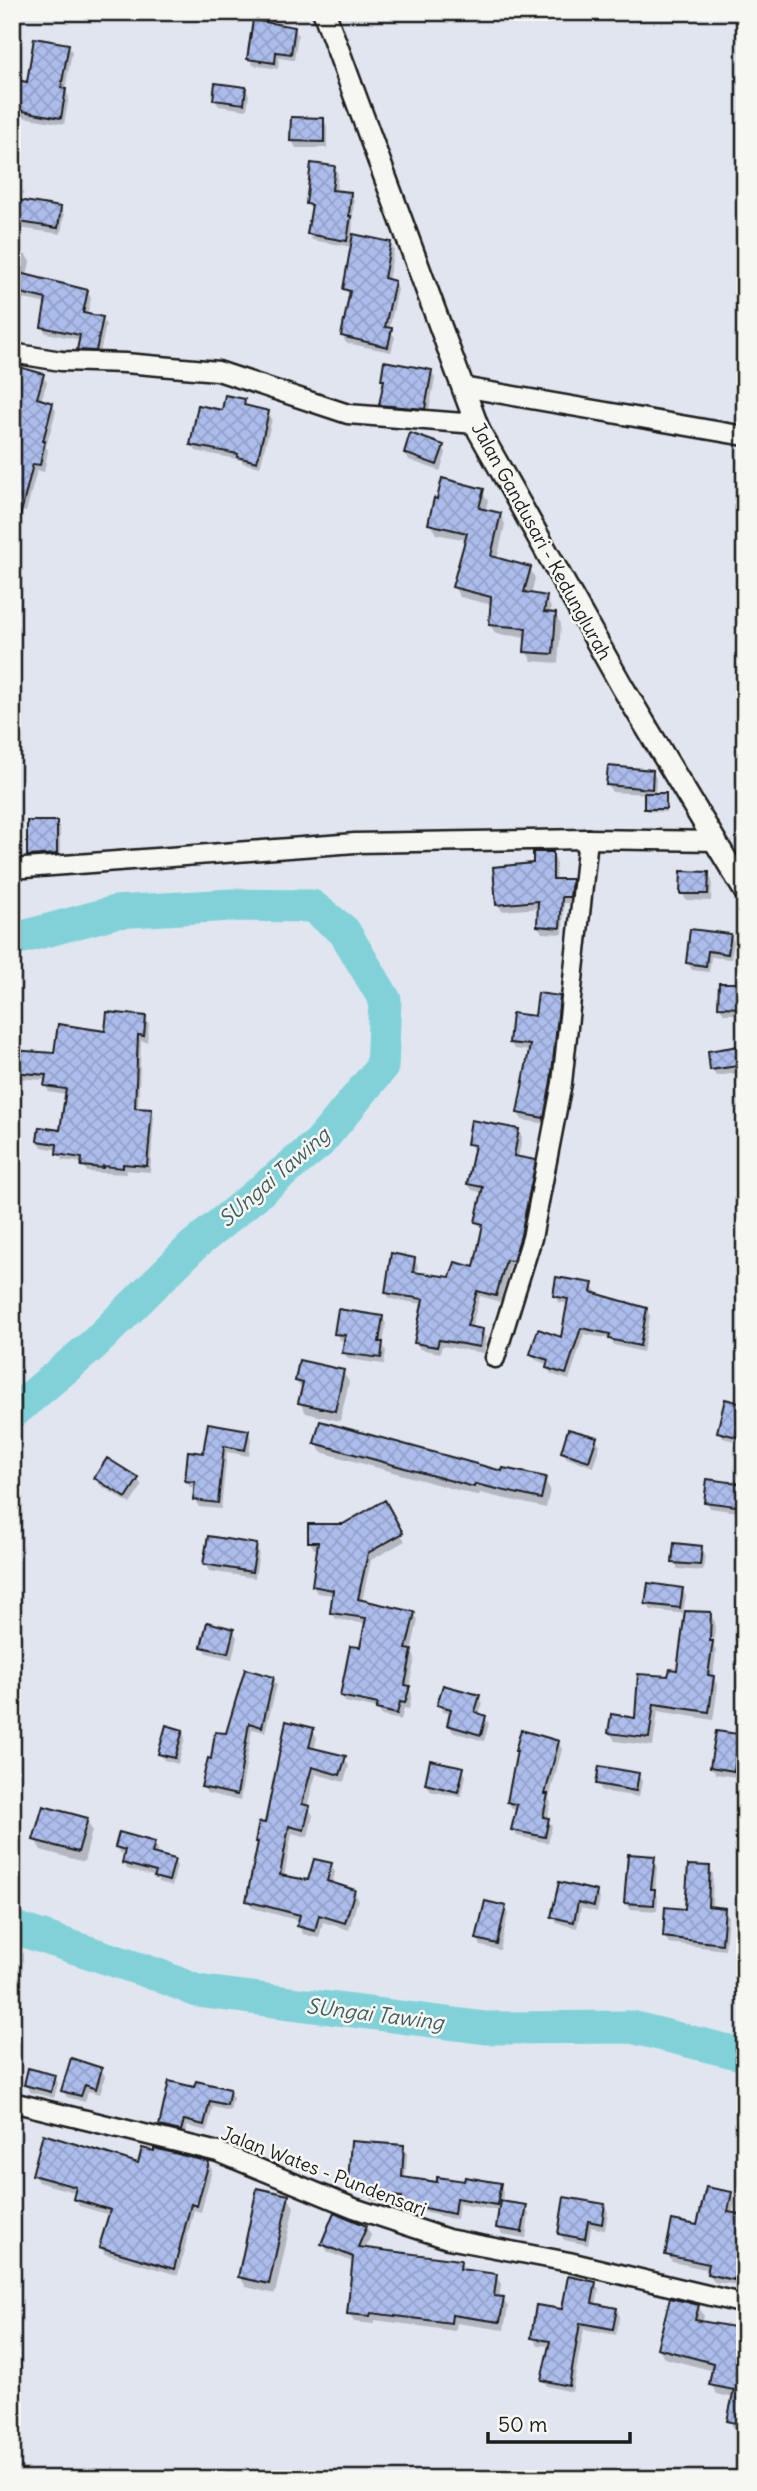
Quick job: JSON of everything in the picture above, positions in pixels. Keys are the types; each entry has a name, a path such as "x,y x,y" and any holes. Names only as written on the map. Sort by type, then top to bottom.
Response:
{"street":[{"name":"Jalan Gandusari - Kedunglurah","path":"324,12 476,424 616,676 745,891"},
{"path":"12,353 61,361 218,371 348,414 476,424"},
{"path":"462,387 745,436"},
{"path":"12,869 355,843 588,839 716,841"},
{"path":"495,1358 532,1238 562,1083 588,839"},
{"name":"Jalan Wates - Pundensari","path":"12,2102 218,2152 354,2208 448,2239 569,2262 745,2304"}],"building":[{"path":"253,20 295,27 291,54 276,52 275,63 247,59"},
{"path":"34,38 69,44 61,88 66,89 61,118 12,109 17,80 27,82"},
{"path":"215,83 246,87 244,104 213,100"},
{"path":"291,117 324,118 324,142 290,141"},
{"path":"311,163 335,166 332,190 351,192 347,241 307,234 312,205 306,204"},
{"path":"12,199 61,207 58,228 12,221"},
{"path":"353,234 391,242 384,278 395,281 385,327 392,328 388,347 341,336 350,291 343,289"},
{"path":"12,271 88,290 83,313 103,317 96,351 77,350 80,335 41,327 46,299 12,291"},
{"path":"384,361 432,370 425,409 379,405 384,380 381,380"},
{"path":"12,365 44,374 37,398 53,403 40,465 33,464 18,525 12,524"},
{"path":"225,395 245,399 244,405 269,411 257,462 237,457 238,454 190,445 198,405 222,410"},
{"path":"410,433 444,445 437,465 404,453"},
{"path":"442,478 484,489 479,508 501,513 491,556 531,567 524,592 547,596 544,612 556,613 553,654 524,652 526,628 489,625 491,597 452,587 467,533 428,524"},
{"path":"608,766 653,770 652,789 606,785"},
{"path":"644,793 666,793 666,809 644,809"},
{"path":"27,821 57,821 57,854 27,856"},
{"path":"533,852 553,852 553,879 572,879 570,897 562,897 560,928 537,926 538,901 496,905 493,867 533,863"},
{"path":"681,871 709,872 708,894 680,894"},
{"path":"690,929 731,934 728,954 708,951 706,966 686,963"},
{"path":"719,983 745,983 745,1008 718,1007"},
{"path":"538,993 560,996 551,1081 544,1118 517,1113 530,1045 509,1043 512,1013 535,1016"},
{"path":"107,1012 146,1016 144,1036 138,1035 135,1108 152,1109 147,1166 81,1166 82,1158 56,1154 57,1144 37,1141 39,1127 60,1130 66,1089 44,1086 46,1075 12,1072 12,1050 54,1053 58,1024 105,1031"},
{"path":"745,1045 745,1065 710,1070 708,1051"},
{"path":"471,1120 519,1129 514,1156 536,1160 521,1235 513,1261 506,1260 496,1296 477,1291 467,1326 483,1329 480,1347 439,1340 437,1347 414,1343 423,1299 385,1293 391,1253 415,1258 413,1272 450,1277 455,1262 474,1267 483,1224 475,1222 483,1187 467,1184 475,1145 467,1144"},
{"path":"556,1277 593,1283 591,1292 647,1308 640,1346 609,1339 610,1334 581,1328 566,1374 546,1368 548,1360 530,1354 538,1329 561,1337 568,1299 553,1296"},
{"path":"338,1309 383,1316 379,1342 383,1342 381,1358 342,1353 345,1335 334,1334"},
{"path":"299,1360 344,1370 335,1411 298,1403 303,1383 295,1381"},
{"path":"725,1399 745,1404 745,1439 717,1432"},
{"path":"320,1421 502,1471 503,1468 546,1477 541,1499 475,1484 474,1487 314,1443"},
{"path":"208,1423 249,1430 245,1450 224,1446 218,1503 193,1500 195,1482 185,1481 188,1451 203,1453"},
{"path":"568,1429 597,1437 589,1461 561,1452"},
{"path":"107,1458 139,1478 126,1498 94,1478"},
{"path":"707,1479 745,1484 743,1507 704,1502"},
{"path":"385,1500 403,1533 368,1553 358,1599 415,1612 406,1649 412,1650 405,1685 410,1686 405,1703 400,1702 397,1714 376,1709 378,1704 340,1696 350,1646 360,1647 366,1618 330,1613 333,1590 312,1586 318,1542 308,1542 308,1524 343,1524"},
{"path":"208,1536 257,1544 252,1572 203,1564"},
{"path":"674,1543 702,1546 700,1565 672,1563"},
{"path":"648,1583 683,1588 680,1608 645,1604"},
{"path":"685,1611 711,1612 710,1641 713,1641 708,1675 714,1676 709,1712 654,1704 649,1738 608,1733 611,1714 635,1718 638,1674 668,1676 670,1669 677,1670"},
{"path":"207,1622 234,1629 228,1653 201,1647"},
{"path":"245,1669 274,1677 262,1727 249,1723 237,1795 201,1787 208,1758 211,1759 215,1732 226,1733"},
{"path":"443,1685 480,1695 475,1712 486,1716 481,1735 447,1725 451,1709 437,1705"},
{"path":"286,1721 314,1728 309,1747 346,1756 340,1775 312,1767 302,1804 310,1806 304,1830 289,1826 280,1875 308,1880 314,1859 332,1863 327,1881 355,1890 345,1923 319,1915 315,1931 297,1926 300,1915 246,1901 258,1842 255,1842 259,1822 265,1823"},
{"path":"166,1725 183,1730 175,1758 158,1754"},
{"path":"521,1730 559,1741 545,1794 548,1794 543,1817 549,1818 545,1837 511,1830 517,1805 507,1802"},
{"path":"716,1731 739,1734 734,1771 710,1767"},
{"path":"430,1760 464,1767 458,1792 425,1784"},
{"path":"599,1766 639,1773 636,1791 596,1784"},
{"path":"43,1806 88,1818 78,1852 33,1840"},
{"path":"119,1832 155,1842 152,1853 175,1859 169,1881 154,1877 156,1872 122,1863 125,1850 115,1847"},
{"path":"628,1854 655,1856 651,1889 655,1889 654,1905 624,1903"},
{"path":"688,1865 710,1866 708,1906 725,1908 722,1944 663,1937 665,1907 685,1909"},
{"path":"559,1882 597,1891 594,1906 578,1902 574,1922 551,1917"},
{"path":"485,1901 506,1906 497,1944 476,1939"},
{"path":"71,2058 102,2068 96,2089 85,2085 81,2096 61,2091"},
{"path":"28,2068 55,2075 51,2092 24,2085"},
{"path":"169,2081 194,2087 196,2081 230,2089 227,2105 210,2101 204,2125 184,2120 181,2131 159,2126"},
{"path":"43,2134 138,2163 142,2148 154,2151 154,2148 209,2162 197,2206 191,2204 174,2269 99,2247 110,2210 73,2199 76,2187 32,2175"},
{"path":"351,2141 404,2145 402,2177 437,2182 437,2177 464,2181 465,2177 501,2183 497,2205 456,2198 454,2214 401,2203 402,2197 365,2194 366,2184 348,2182"},
{"path":"706,2187 732,2192 728,2212 745,2215 745,2264 737,2262 734,2280 707,2274 709,2264 665,2255 672,2220 697,2225"},
{"path":"257,2188 289,2195 269,2284 238,2277"},
{"path":"564,2197 605,2204 602,2224 588,2221 585,2239 558,2234"},
{"path":"500,2201 527,2205 522,2232 496,2228"},
{"path":"334,2212 367,2226 358,2247 461,2260 460,2269 497,2274 494,2296 504,2297 500,2322 452,2315 451,2323 371,2313 370,2316 347,2314 353,2257 321,2244"},
{"path":"568,2276 596,2282 592,2303 617,2308 613,2329 580,2323 569,2386 541,2380 550,2341 531,2338 536,2305 562,2309"},
{"path":"670,2298 699,2305 695,2320 745,2329 745,2425 727,2421 734,2390 709,2385 713,2363 657,2348"}],"waterway":[{"name":"SUngai Tawing","path":"12,940 115,912 231,905 312,906 344,931 385,1000 382,1067 319,1143 193,1246 93,1345 12,1413"},
{"name":"SUngai Tawing","path":"12,1927 158,1975 197,1991 486,2028 631,2027 745,2055"}]}
